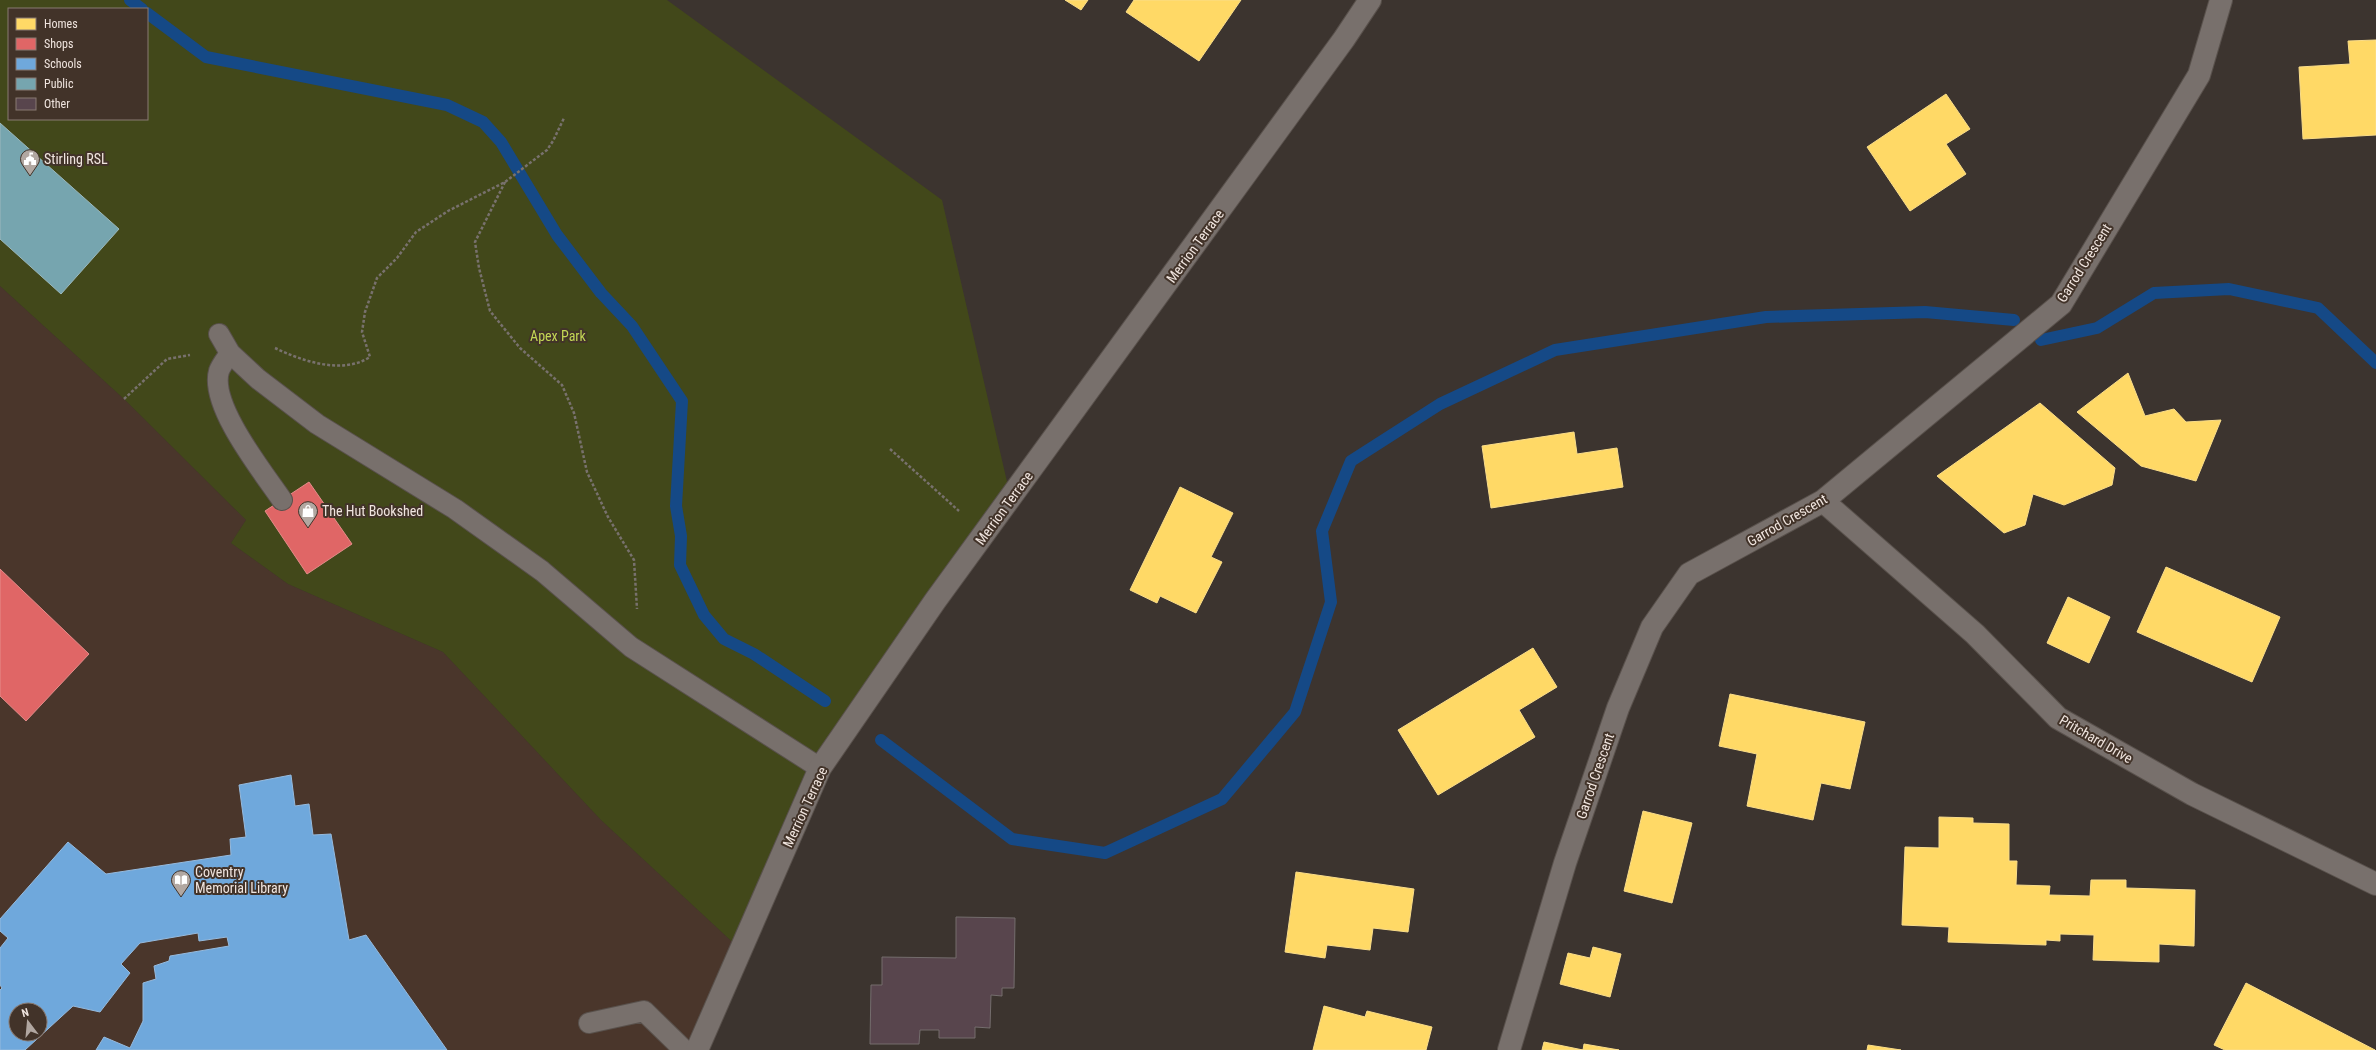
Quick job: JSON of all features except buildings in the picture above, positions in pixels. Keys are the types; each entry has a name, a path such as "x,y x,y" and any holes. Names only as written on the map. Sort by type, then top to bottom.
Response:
{"street":[{"name":"Merrion Terrace","path":"697,1050 820,768 935,601 1344,39 1370,0"},
{"name":"Garrod Crescent","path":"1509,1050 1570,849 1618,708 1652,627 1689,574 1823,500 2061,304 2199,75 2221,0"},
{"name":"Pritchard Drive","path":"1823,500 1975,634 2058,718 2192,794 2376,884"}],"lane":[{"path":"219,334 230,353 258,379 316,424 455,509 542,570 630,647 820,768"},
{"path":"230,353 219,371 220,399 226,414 242,441 282,500"},
{"path":"588,1023 644,1011 684,1050"}],"path":[{"path":"230,353 253,344 268,345 312,362 332,365 362,362 370,357 362,332 365,312 377,278 397,258 416,232 448,211 505,182 547,150 564,118"},
{"path":"505,182 475,242 479,268 490,311 520,348 562,385 574,413 587,472 608,517 634,560 638,602 636,613"},
{"path":"124,399 158,366"},
{"path":"890,448 985,534"}],"shaded area":[{"path":"0,286 124,399 246,520 231,543 288,584 443,652 601,820 741,950 697,1050 0,1050"}],"green space":[{"name":"Apex Park","path":"0,0 667,0 942,200 1011,499 820,768 741,950 601,820 443,652 288,584 231,543 246,520 124,399 0,286"}],"waterway":[{"path":"130,0 141,8"},
{"path":"148,14 206,57 447,105 483,122 501,142 557,235 601,293 632,326 682,401 676,506 681,536 680,565 704,615 724,639 754,654 825,701"},
{"path":"2041,340 2097,328 2154,293 2229,289 2318,308 2376,363"},
{"path":"881,740 1012,839 1105,853 1222,799 1295,712 1331,602 1322,531 1351,461 1440,404 1555,350 1766,317 1925,312 2014,320"}],"place":[{"name":"Stirling RSL","path":"30,176"},
{"name":"The Hut Bookshed","path":"308,528"},
{"name":"Coventry Memorial Library","path":"181,897"}]}
